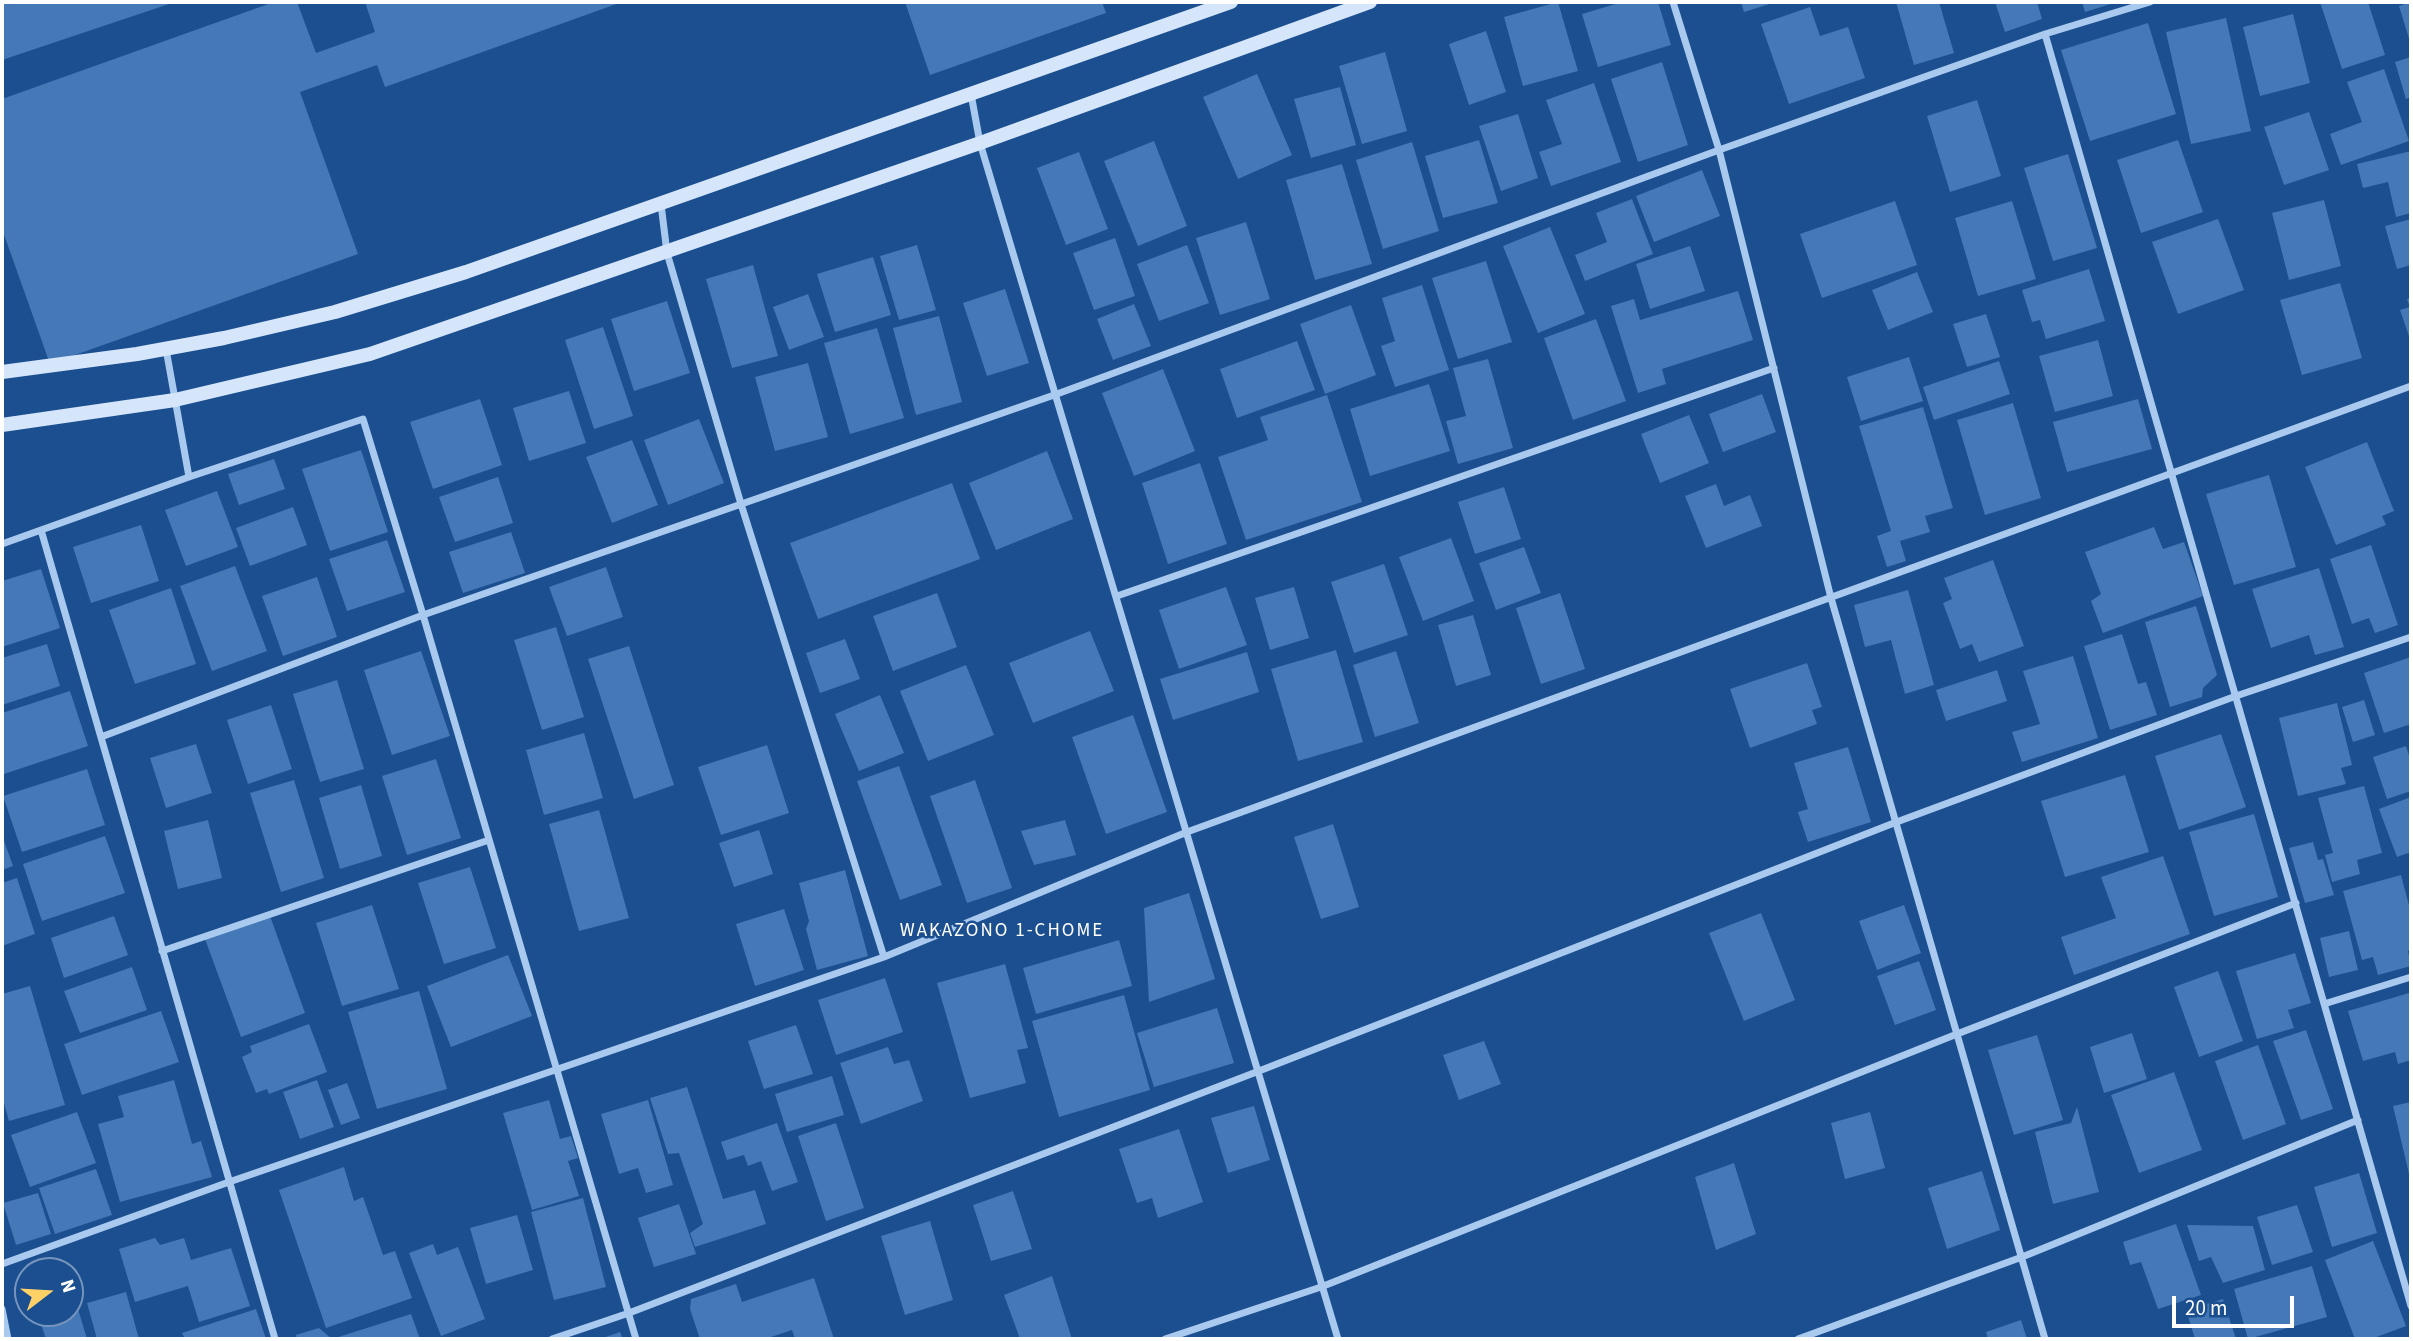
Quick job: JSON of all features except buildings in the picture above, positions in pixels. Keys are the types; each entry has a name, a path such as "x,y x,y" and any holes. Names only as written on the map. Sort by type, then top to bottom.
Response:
{"street":[{"path":"2,372 166,349 335,312 466,272 1231,2"},
{"path":"2,425 175,400 370,354 981,143 1370,2"},
{"path":"1673,2 1719,150 1831,598 2045,1339"},
{"path":"100,737 423,615 1057,394 2045,33 2150,2"},
{"path":"2045,33 2411,1306"},
{"path":"971,93 981,143 1338,1339"},
{"path":"661,203 667,253 741,504 884,957"},
{"path":"166,349 189,477"},
{"path":"1117,596 1773,368"},
{"path":"2,1264 229,1182 884,957 1187,832 2411,386"},
{"path":"2,544 189,477 363,419 636,1339"},
{"path":"41,530 275,1339"},
{"path":"552,1339 629,1313 1259,1071 1894,823 2236,696 2411,637"},
{"path":"162,951 489,840"},
{"path":"1165,1339 1321,1287 1956,1034 2296,903"},
{"path":"2325,1004 2411,976"},
{"path":"1798,1339 2022,1257 2358,1120"},
{"path":"2,1309 8,1339"}],"district":[{"name":"WAKAZONO 1-CHOME","path":"1002,932"}]}
